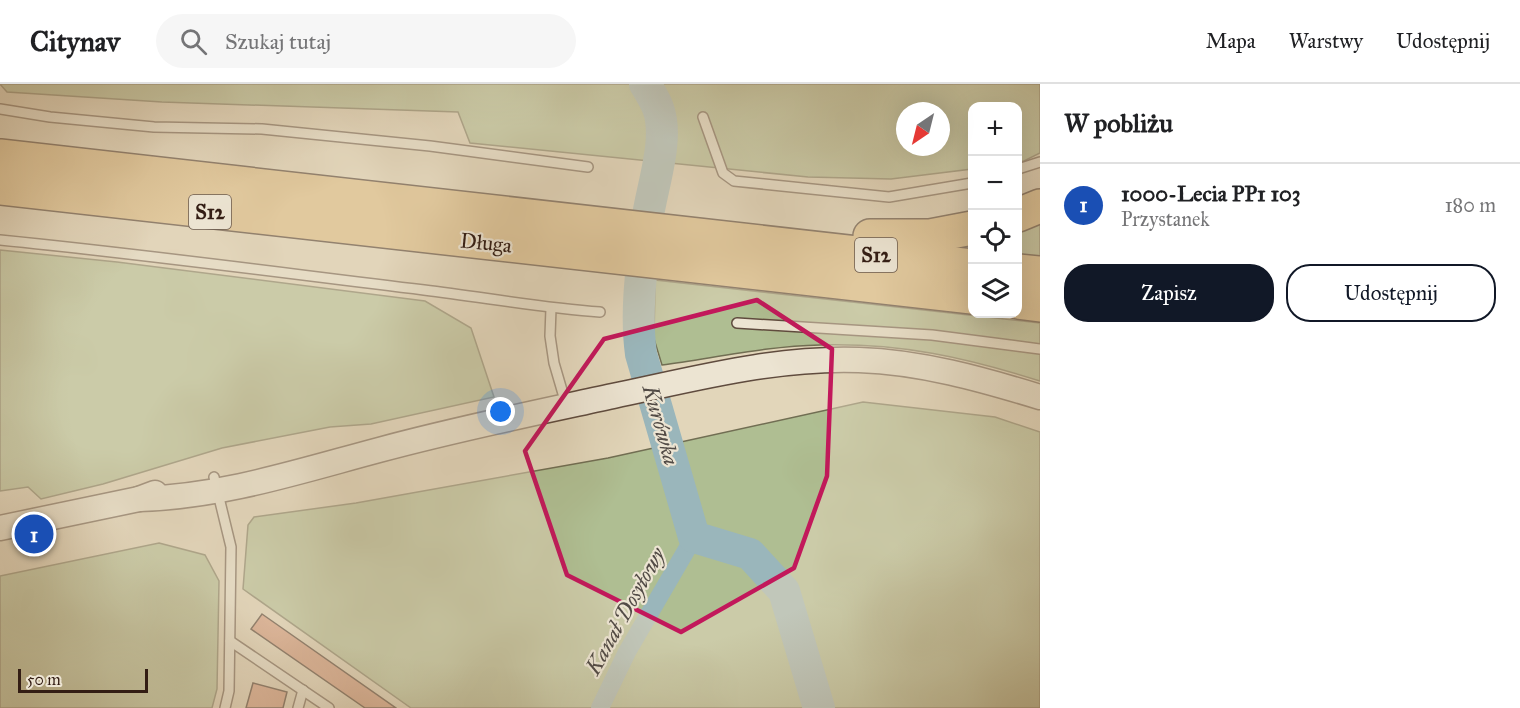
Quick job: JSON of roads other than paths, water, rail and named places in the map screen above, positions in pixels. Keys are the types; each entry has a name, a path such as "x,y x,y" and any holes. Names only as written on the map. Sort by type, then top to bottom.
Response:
{"highway":[{"name":"S12","path":"0,156 676,248 968,296"},
{"name":"Długa","path":"0,188 613,241"},
{"path":"1022,213 1040,206"},
{"path":"779,244 865,236 930,236 968,229"},
{"name":"S12","path":"676,248 779,244 968,266"},
{"path":"1022,271 1040,273"},
{"path":"1022,303 1040,305"}],"street":[{"path":"0,528 139,499 174,486 216,484 313,457 378,450 478,425 622,394 774,365 860,360 911,365 950,372 1040,397"}],"lane":[{"path":"0,109 50,117 154,127 262,129 408,143 588,167"},
{"path":"703,117 723,173 734,181 889,196 968,184"},
{"path":"1022,167 1040,162"},
{"path":"0,240 165,257 551,308 600,312"},
{"path":"551,308 550,336 554,363 567,406"},
{"path":"737,323 932,334 1040,349"},
{"path":"216,484 231,547 230,692 225,708"},
{"path":"230,641 329,708"},
{"path":"298,708 303,690"}],"waterway":[{"name":"Kurówka","path":"645,84 658,108 662,135 641,272 639,304 641,354 694,537 750,554 784,591 819,708"},
{"name":"Kanał Dosyłowy","path":"600,708 627,652 694,537"}],"place":[{"name":"1000-Lecia PP1 103","path":"34,534"}]}
